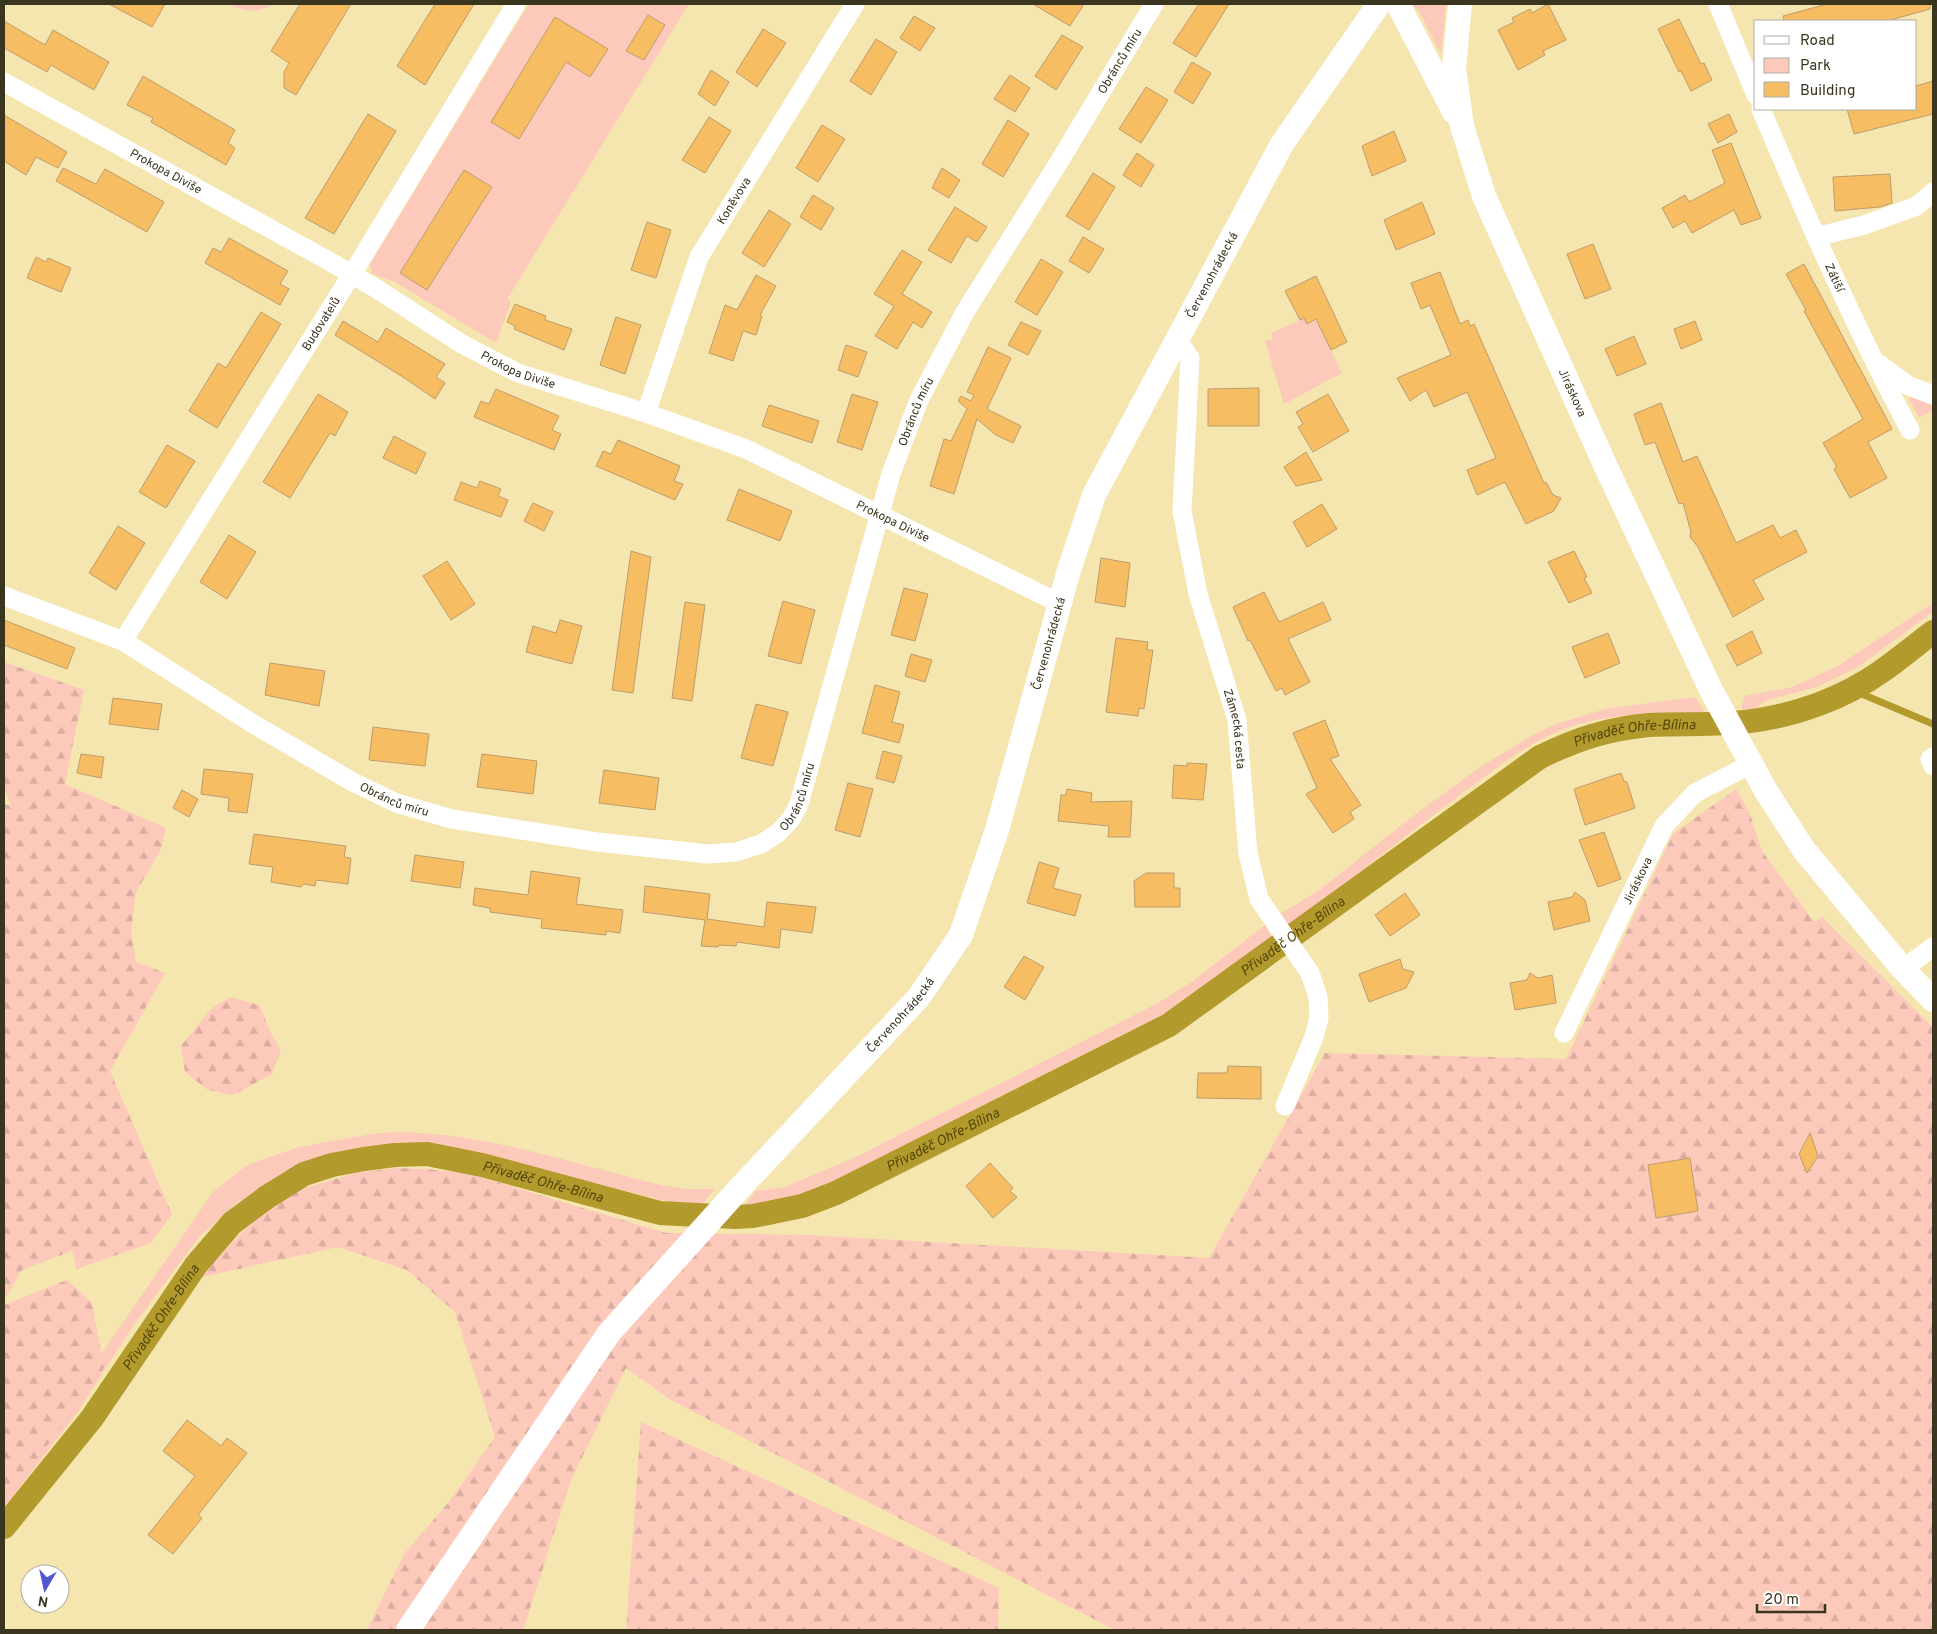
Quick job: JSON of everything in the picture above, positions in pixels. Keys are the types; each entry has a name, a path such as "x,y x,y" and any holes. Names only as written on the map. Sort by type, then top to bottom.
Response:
{"street":[{"name":"Budovatelů","path":"123,641 352,274 516,4"},
{"name":"Koněvova","path":"646,413 699,257 855,4"},
{"name":"Obránců míru","path":"4,596 123,641 255,725 352,781 396,803 469,823 597,842 708,854 736,852 761,844 778,833 791,819 799,804 890,474 920,400 966,312 1154,4"},
{"name":"Červenohrádecká","path":"408,1630 609,1333 738,1190 919,997 960,935 997,830 1059,603 1094,495 1282,144 1378,4"},
{"path":"1398,4 1462,126"},
{"name":"Jiráskova","path":"1460,4 1454,68 1462,126 1484,196 1606,467 1714,696 1804,850 1903,969 1933,1000"},
{"path":"1718,4 1754,90"},
{"name":"Prokopa Diviše","path":"4,82 352,274 462,344 518,373 646,413 746,449 1059,603"},
{"name":"Zátiší","path":"1761,110 1871,358 1910,430"},
{"path":"1816,237 1864,225 1917,206 1933,192"},
{"name":"Zámecká cesta","path":"1177,339 1190,358 1182,511 1198,594 1237,720 1248,853 1259,899 1310,974 1318,997 1319,1018 1314,1037 1285,1106"},
{"path":"1871,358 1909,386 1933,395"},
{"path":"1933,757 1930,759 1933,766"},
{"name":"Jiráskova","path":"1564,1033 1664,826 1695,793 1750,760"},
{"path":"1903,969 1933,947"}],"green space":[{"path":"230,4 274,4 263,9 247,10"},
{"path":"529,4 689,4 507,299 511,302 496,343 393,281 372,274 370,264"},
{"path":"1412,4 1446,4 1441,54 1420,13"},
{"path":"1304,318 1307,324 1316,320 1342,373 1284,404 1265,341 1273,339 1271,333"},
{"path":"1911,396 1933,402 1933,411 1919,417 1909,399"},
{"path":"1933,603 1933,612 1858,667 1817,687 1767,700 1753,709 1741,709 1745,696 1792,687 1836,667"},
{"path":"4,662 84,690 65,784 166,828 161,849 136,892 131,933 136,962 165,973 110,1071 172,1214 151,1243 77,1269 72,1251 22,1270 4,1301 4,804 12,806 4,789"},
{"path":"1695,697 1706,714 1672,713 1618,716 1567,728 1539,741 1513,756 1464,792 1289,926 1280,914 1321,889 1409,819 1477,769 1531,736 1556,724 1605,709"},
{"path":"1736,789 1749,811 1762,851 1814,922 1822,917 1933,1027 1933,1630 1115,1630 671,1400 626,1368 571,1480 523,1630 367,1630 404,1554 449,1502 495,1437 455,1312 407,1270 338,1247 198,1278 256,1218 301,1189 356,1173 395,1168 427,1169 470,1174 666,1233 810,1235 1209,1258 1325,1053 1566,1059 1673,834"},
{"path":"1265,925 1272,938 1165,1013 828,1184 802,1194 743,1208 756,1191 785,1187 856,1157 1158,1003 1193,981"},
{"path":"231,997 259,1005 270,1031 281,1050 272,1074 233,1095 208,1090 185,1072 181,1046 212,1008"},
{"path":"378,1133 438,1134 502,1145 661,1185 686,1189 715,1189 698,1209 449,1147 395,1146 343,1151 308,1160 234,1205 199,1237 133,1326 77,1413 4,1507 4,1485 63,1409 213,1192 247,1165 299,1147"},
{"path":"67,1280 92,1303 104,1368 55,1436 4,1498 4,1305"},
{"path":"641,1422 999,1588 998,1630 626,1630"}],"building":[{"path":"109,4 165,4 152,27"},
{"path":"300,4 351,4 296,95 284,88 284,72 289,63 271,51"},
{"path":"435,4 474,4 425,85 397,66"},
{"path":"1033,4 1084,4 1070,26"},
{"path":"1199,4 1229,4 1196,57 1173,43"},
{"path":"1548,4 1566,40 1543,51 1545,55 1518,70 1498,30 1514,22 1512,18 1530,9 1532,13"},
{"path":"1827,4 1930,4 1930,9 1891,20 1784,20 1783,16"},
{"path":"648,15 665,25 644,60 626,51"},
{"path":"914,16 935,28 920,51 900,38"},
{"path":"555,17 608,49 590,77 566,62 519,139 491,122"},
{"path":"1679,19 1701,64 1704,63 1712,80 1691,91 1681,71 1679,72 1658,29"},
{"path":"4,21 45,45 53,30 109,62 94,90 51,65 47,72 4,48"},
{"path":"763,29 786,43 757,87 736,72"},
{"path":"1062,35 1083,47 1056,90 1035,76"},
{"path":"876,39 897,52 871,95 850,81"},
{"path":"1192,62 1211,73 1193,104 1174,92"},
{"path":"711,70 729,82 715,106 698,94"},
{"path":"1010,75 1030,88 1015,112 994,99"},
{"path":"143,76 235,130 228,143 235,148 226,165 151,122 153,118 127,105"},
{"path":"1933,81 1933,114 1854,134 1847,110 1917,110 1917,86"},
{"path":"1146,87 1168,100 1141,143 1119,129"},
{"path":"368,114 396,131 334,234 305,218"},
{"path":"1729,114 1737,132 1718,143 1708,124"},
{"path":"4,115 67,152 58,168 36,157 26,175 4,161"},
{"path":"709,117 731,131 705,173 682,160"},
{"path":"1008,120 1029,134 1003,177 982,164"},
{"path":"822,125 845,139 818,182 796,168"},
{"path":"1394,131 1406,161 1372,176 1362,146"},
{"path":"1731,143 1761,218 1741,225 1734,210 1692,233 1685,221 1673,228 1662,208 1685,195 1689,202 1725,183 1712,150"},
{"path":"1137,153 1154,165 1141,187 1123,175"},
{"path":"63,168 96,184 105,169 164,202 147,232 56,181"},
{"path":"942,168 960,180 949,198 932,188"},
{"path":"464,170 492,187 427,290 400,273"},
{"path":"1093,173 1115,187 1089,230 1066,216"},
{"path":"1890,174 1892,203 1880,207 1835,211 1833,177"},
{"path":"813,195 834,208 821,230 800,217"},
{"path":"1422,202 1435,234 1396,250 1384,220"},
{"path":"955,207 987,227 977,242 967,236 951,263 928,250"},
{"path":"769,210 791,224 764,267 742,253"},
{"path":"647,222 671,230 656,278 631,270"},
{"path":"1083,237 1104,249 1089,273 1069,261"},
{"path":"229,238 288,271 280,284 289,289 280,305 205,263 213,248 221,252"},
{"path":"1593,244 1611,289 1585,299 1567,254"},
{"path":"902,250 922,262 902,294 932,312 922,328 913,322 897,349 875,336 894,306 874,294"},
{"path":"36,257 46,262 48,258 71,268 61,292 27,278"},
{"path":"1041,259 1063,272 1037,315 1015,302"},
{"path":"1804,264 1892,429 1868,442 1887,478 1850,498 1834,469 1837,467 1823,443 1863,419 1786,274"},
{"path":"1440,272 1460,324 1468,320 1470,326 1474,324 1544,483 1546,482 1553,495 1561,498 1554,511 1526,524 1505,482 1477,495 1467,470 1496,458 1467,392 1434,407 1426,390 1410,401 1397,378 1451,355 1430,305 1421,309 1411,283"},
{"path":"756,275 776,286 760,315 762,316 756,335 743,331 733,361 709,353 725,305 737,310"},
{"path":"1316,276 1347,342 1331,350 1316,319 1307,324 1304,318 1300,320 1285,291"},
{"path":"515,304 546,316 545,320 572,329 564,350 514,329 515,326 507,322"},
{"path":"261,312 281,324 217,428 189,411 218,363 226,368"},
{"path":"616,317 641,325 625,374 600,365"},
{"path":"343,321 378,342 386,328 445,364 436,377 445,383 435,399 335,335"},
{"path":"1695,321 1702,340 1681,349 1674,329"},
{"path":"1021,322 1041,331 1028,355 1008,345"},
{"path":"1634,336 1646,364 1617,376 1605,349"},
{"path":"846,345 867,352 858,377 838,370"},
{"path":"988,347 1011,358 987,409 1021,426 1013,443 996,435 977,419 954,494 930,486 944,439 951,441 967,409 958,401 961,396 971,401 974,395 967,392"},
{"path":"1259,388 1259,426 1208,426 1208,389"},
{"path":"496,389 559,416 552,430 561,434 554,450 474,417 481,401 489,404"},
{"path":"318,394 348,412 335,436 330,433 290,498 263,482"},
{"path":"852,394 878,402 862,450 837,442"},
{"path":"1328,394 1349,431 1313,452 1298,427 1303,424 1296,412"},
{"path":"1661,403 1683,462 1697,456 1736,543 1773,525 1780,538 1796,530 1807,552 1753,580 1764,599 1733,617 1698,547 1690,537 1691,532 1683,503 1679,504 1655,442 1645,445 1634,414"},
{"path":"769,405 819,421 812,443 762,426"},
{"path":"394,436 426,453 416,474 383,458"},
{"path":"618,440 680,466 674,481 683,484 675,500 596,466 603,451 611,454"},
{"path":"167,445 195,461 166,508 139,492"},
{"path":"1306,452 1322,480 1296,486 1284,467"},
{"path":"480,481 501,489 498,496 508,500 501,517 454,500 461,482 477,488"},
{"path":"739,489 792,511 780,541 727,520"},
{"path":"533,503 553,512 544,531 524,521"},
{"path":"1322,504 1337,529 1307,547 1293,522"},
{"path":"118,526 145,543 116,590 89,573"},
{"path":"229,535 256,552 227,599 200,582"},
{"path":"631,551 651,557 633,693 612,690"},
{"path":"1574,551 1587,577 1584,578 1592,593 1569,603 1548,562"},
{"path":"1101,558 1130,563 1125,607 1095,602"},
{"path":"447,561 475,604 451,620 423,576"},
{"path":"904,588 928,594 915,641 891,635"},
{"path":"1264,592 1279,622 1323,602 1331,620 1288,639 1310,682 1285,695 1282,688 1276,691 1250,640 1248,641 1233,607"},
{"path":"783,601 815,610 801,664 768,656"},
{"path":"685,602 705,605 692,701 672,698"},
{"path":"4,620 75,648 67,669 4,645"},
{"path":"560,620 582,626 572,664 526,652 533,626 556,633"},
{"path":"1752,631 1762,653 1737,666 1726,645"},
{"path":"1608,633 1620,663 1585,678 1572,647"},
{"path":"1116,638 1148,642 1147,650 1153,650 1144,709 1139,708 1138,716 1106,712"},
{"path":"911,654 932,660 925,682 905,676"},
{"path":"270,663 325,671 319,706 265,695"},
{"path":"875,685 900,692 892,722 904,725 899,743 862,733"},
{"path":"113,698 162,704 158,730 109,724"},
{"path":"756,704 788,712 773,766 741,758"},
{"path":"1325,720 1339,756 1330,759 1361,805 1350,812 1354,819 1333,833 1306,794 1317,788 1293,733"},
{"path":"373,727 429,734 425,766 369,760"},
{"path":"883,751 902,756 894,783 876,778"},
{"path":"81,754 104,757 101,778 77,773"},
{"path":"482,754 537,761 533,794 477,787"},
{"path":"1187,763 1207,764 1203,800 1172,798 1174,765 1187,766"},
{"path":"204,769 253,774 247,813 228,811 229,798 201,794"},
{"path":"604,770 659,778 655,810 599,803"},
{"path":"1621,773 1624,781 1627,782 1635,808 1585,825 1574,789"},
{"path":"848,783 873,789 860,837 835,830"},
{"path":"1067,789 1092,793 1091,802 1132,801 1130,837 1108,837 1109,826 1058,821 1061,795 1066,795"},
{"path":"182,790 198,799 189,817 173,808"},
{"path":"1604,832 1621,879 1598,887 1579,840"},
{"path":"254,834 346,846 344,857 351,858 348,884 316,880 315,886 304,884 301,887 271,882 273,867 249,864"},
{"path":"415,855 464,862 460,888 411,881"},
{"path":"1039,862 1059,868 1053,888 1081,895 1075,916 1027,903"},
{"path":"531,871 580,878 576,904 623,910 620,933 606,931 606,935 541,928 542,919 490,912 490,908 473,905 475,888 528,895"},
{"path":"1146,873 1174,873 1174,888 1180,888 1180,907 1135,907 1134,881"},
{"path":"645,886 710,894 707,919 764,927 767,902 816,907 812,933 781,929 779,948 737,942 736,946 701,946 705,920 643,912"},
{"path":"1575,892 1585,900 1590,921 1554,930 1548,902 1572,897"},
{"path":"1405,893 1420,915 1390,936 1375,915"},
{"path":"1024,956 1044,967 1025,1000 1004,987"},
{"path":"1400,959 1403,969 1414,972 1406,988 1369,1002 1359,974"},
{"path":"1530,973 1538,978 1552,975 1556,1003 1515,1010 1510,983 1527,980"},
{"path":"1228,1066 1261,1067 1261,1099 1197,1098 1198,1073 1227,1073"},
{"path":"1810,1133 1818,1156 1807,1173 1799,1154"},
{"path":"1690,1158 1698,1211 1656,1218 1648,1165"},
{"path":"990,1163 1013,1188 1010,1191 1017,1197 993,1218 966,1186"},
{"path":"187,1420 221,1446 227,1438 247,1453 198,1515 202,1518 173,1554 148,1535 195,1476 163,1451"}],"waterway":[{"name":"Přivaděč Ohře-Bílina","path":"4,1527 92,1418 196,1265 232,1223 267,1197 304,1174 332,1165 364,1159 395,1155 427,1154 482,1165 660,1213 735,1217 753,1216 802,1206 836,1193 1169,1025 1540,757 1580,740 1619,729 1649,725 1739,723 1803,710 1836,697 1867,681 1933,632"},
{"path":"1850,689 1933,724"}]}
